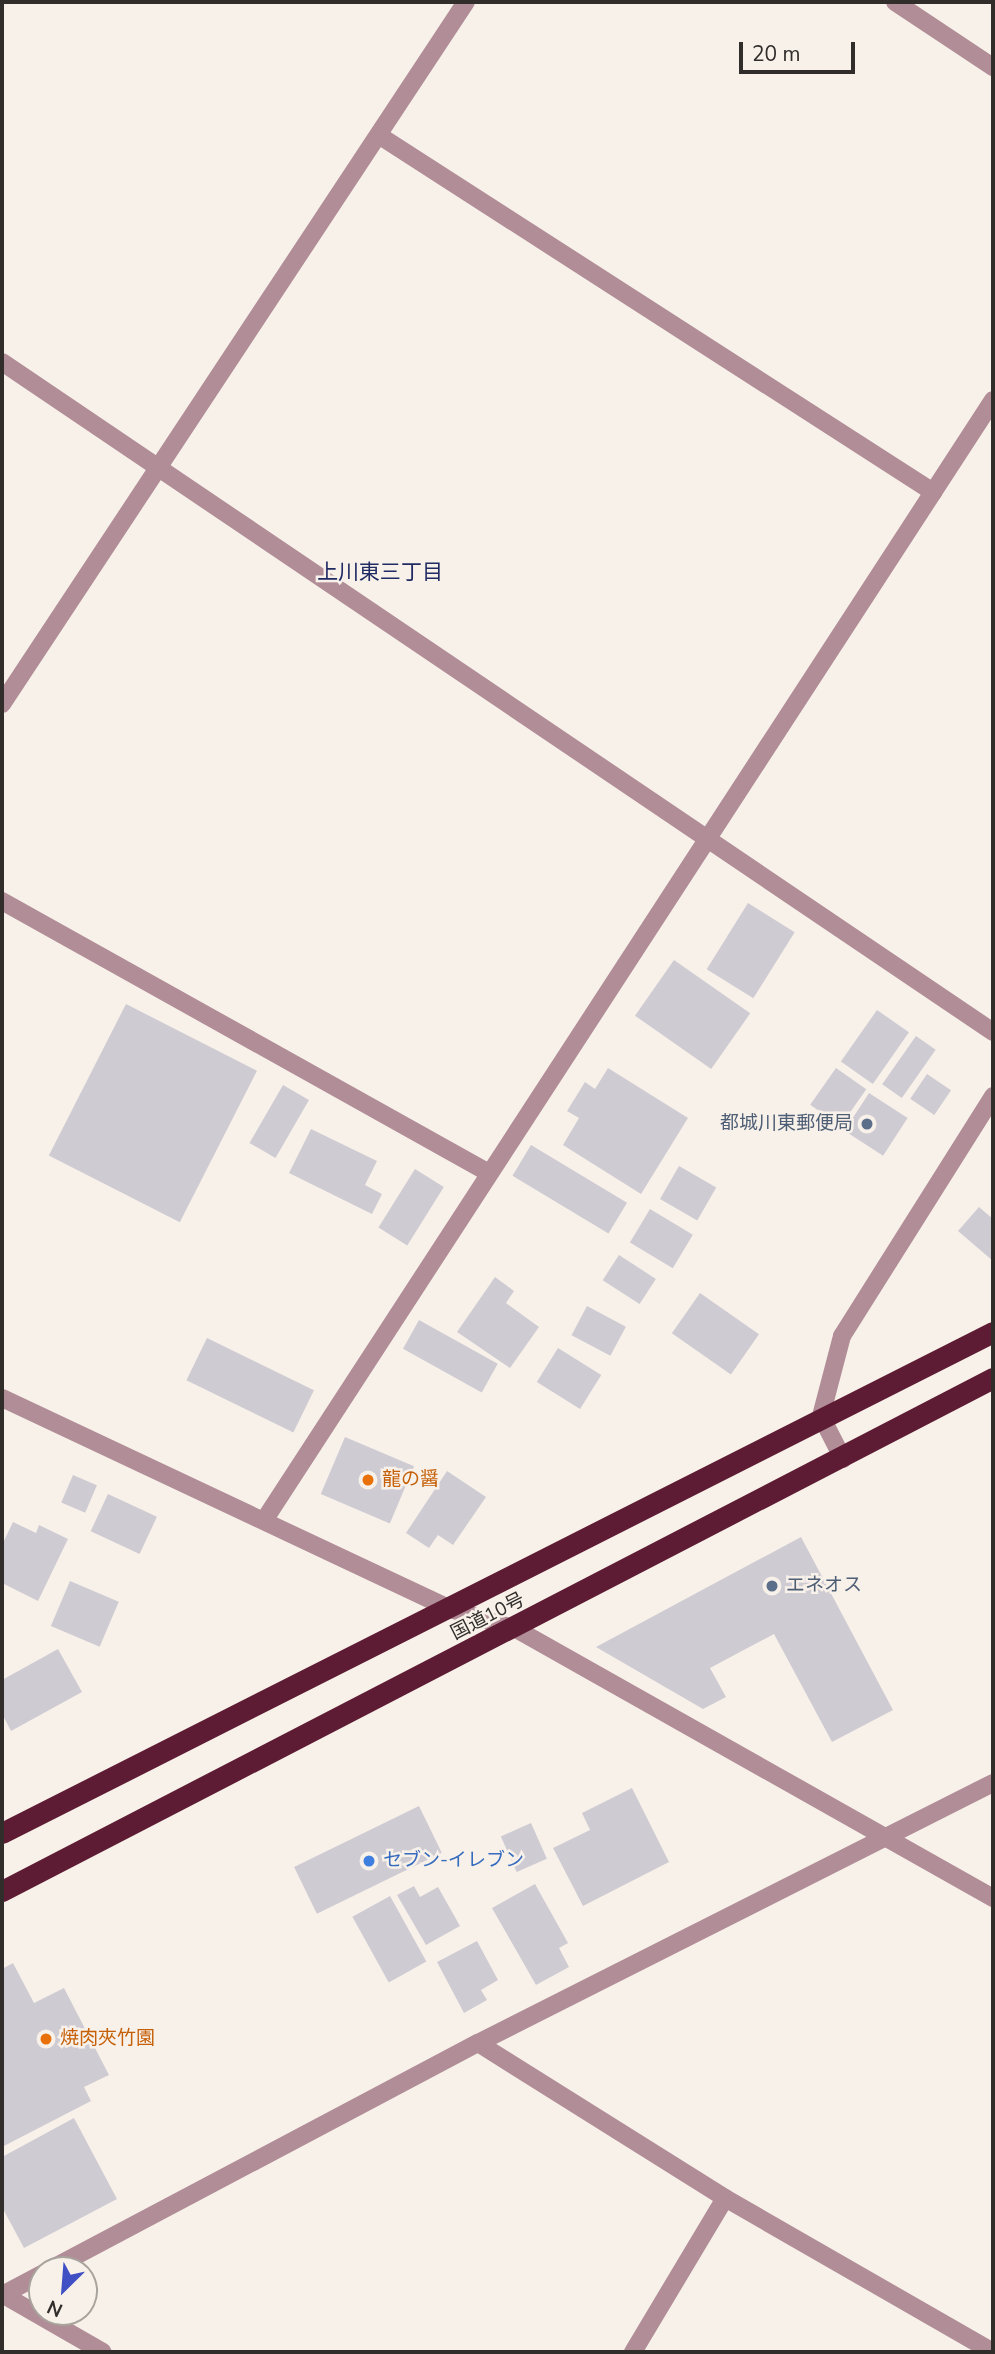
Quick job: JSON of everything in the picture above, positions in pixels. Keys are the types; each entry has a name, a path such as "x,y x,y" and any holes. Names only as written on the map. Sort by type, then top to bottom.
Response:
{"highway":[{"name":"国道10号","path":"2,1833 450,1609 821,1416 993,1332"},
{"name":"国道10号","path":"2,1891 516,1629 993,1378"}],"street":[{"path":"2,704 157,466 380,136 466,2"},
{"path":"895,2 993,67"},
{"path":"380,136 933,492"},
{"path":"2,362 993,1032"},
{"path":"265,1519 487,1172 993,400"},
{"path":"2,901 487,1172"},
{"path":"843,1459 821,1416 842,1336 993,1096"},
{"path":"2,1398 265,1519 450,1609 516,1629 993,1898"},
{"path":"75,2256 478,2043 886,1840 993,1783"},
{"path":"478,2043 725,2198 993,2352"},
{"path":"633,2352 725,2198"},
{"path":"2,2294 28,2281"},
{"path":"2,2294 103,2352"}],"building":[{"path":"748,903 795,932 753,998 707,969"},
{"path":"674,960 750,1013 711,1069 635,1016"},
{"path":"126,1004 257,1071 180,1222 49,1155"},
{"path":"877,1010 909,1032 873,1084 841,1062"},
{"path":"916,1036 936,1050 902,1098 882,1084"},
{"path":"608,1068 688,1118 641,1194 563,1145 579,1118 567,1111 585,1082 595,1089"},
{"path":"836,1068 866,1089 840,1126 810,1105"},
{"path":"927,1074 951,1090 934,1115 910,1099"},
{"path":"283,1085 309,1100 275,1158 250,1143"},
{"path":"869,1093 908,1118 883,1156 844,1131"},
{"path":"311,1129 377,1161 365,1185 382,1194 372,1214 289,1173"},
{"path":"531,1145 627,1203 608,1234 512,1176"},
{"path":"679,1166 716,1188 697,1220 660,1199"},
{"path":"415,1169 444,1187 407,1246 378,1228"},
{"path":"979,1207 993,1219 993,1261 958,1231"},
{"path":"650,1209 693,1235 673,1268 630,1242"},
{"path":"619,1255 656,1279 640,1304 603,1280"},
{"path":"495,1277 514,1291 506,1303 539,1327 510,1368 457,1332"},
{"path":"700,1293 759,1334 731,1374 672,1333"},
{"path":"587,1306 626,1327 610,1356 572,1335"},
{"path":"419,1320 498,1364 482,1392 403,1349"},
{"path":"207,1338 314,1390 293,1432 186,1380"},
{"path":"558,1348 601,1375 580,1409 537,1382"},
{"name":"龍の醤","path":"345,1437 414,1466 390,1523 321,1494"},
{"path":"447,1471 486,1497 453,1545 438,1535 429,1548 406,1533"},
{"path":"73,1475 97,1485 85,1513 61,1503"},
{"path":"108,1494 157,1517 140,1554 91,1531"},
{"path":"13,1522 36,1533 39,1525 68,1539 38,1601 2,1583 2,1545"},
{"path":"801,1537 893,1710 832,1742 774,1634 710,1668 726,1697 703,1709 596,1647"},
{"path":"70,1581 119,1602 100,1647 51,1626"},
{"path":"58,1649 82,1692 11,1731 2,1714 2,1680"},
{"path":"632,1788 669,1862 583,1906 553,1848 590,1830 582,1813"},
{"name":"セブン-イレブン","path":"419,1806 442,1853 317,1914 294,1867"},
{"path":"531,1823 547,1859 517,1872 501,1836"},
{"path":"535,1884 568,1943 559,1948 569,1967 536,1985 492,1908"},
{"path":"414,1886 420,1897 438,1887 460,1926 426,1945 397,1895"},
{"path":"390,1896 426,1962 389,1982 352,1917"},
{"path":"477,1941 498,1980 481,1990 487,2000 464,2013 437,1962"},
{"name":"焼肉夾竹園","path":"13,1963 34,2003 64,1988 109,2075 84,2087 91,2101 2,2147 2,1969"},
{"path":"74,2118 117,2199 24,2248 2,2207 2,2157"}],"place":[{"name":"都城川東郵便局","path":"867,1124"},
{"name":"龍の醤","path":"368,1480"},
{"name":"エネオス","path":"772,1586"},
{"name":"セブン-イレブン","path":"369,1861"},
{"name":"焼肉夾竹園","path":"46,2039"}],"district":[{"name":"上川東三丁目","path":"380,572"}]}
